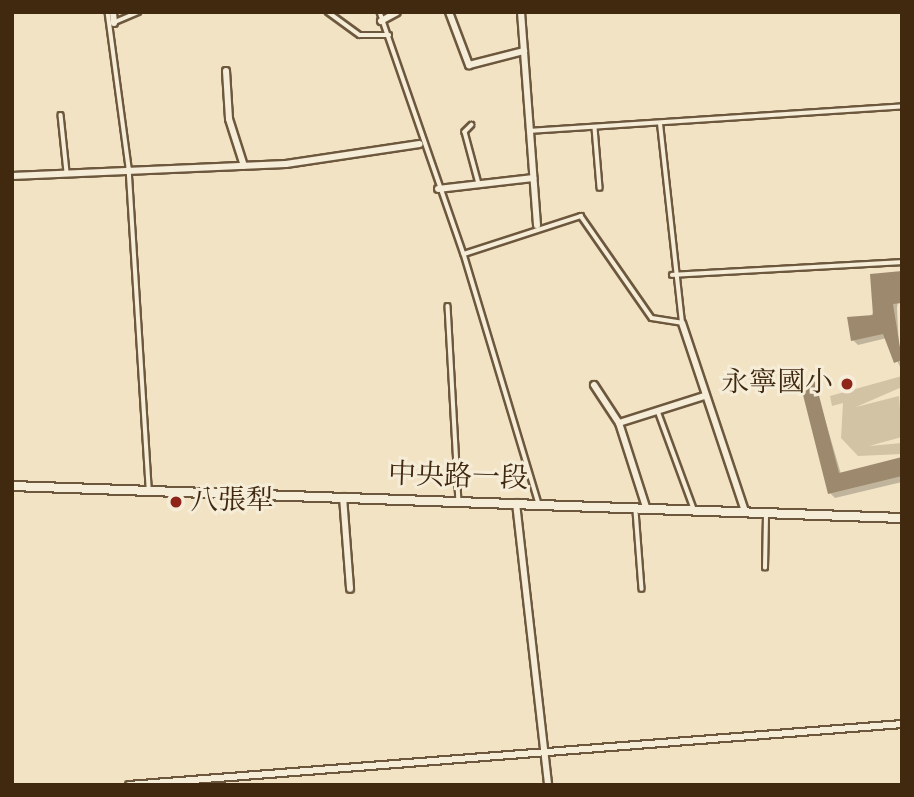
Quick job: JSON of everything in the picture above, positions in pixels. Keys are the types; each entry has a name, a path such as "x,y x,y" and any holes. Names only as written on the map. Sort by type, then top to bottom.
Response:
{"street":[{"path":"113,12 114,23"},
{"path":"381,21 397,12"},
{"path":"449,12 469,65 524,51"},
{"path":"521,12 527,131 537,225"},
{"path":"226,71 229,119 244,166"},
{"path":"12,176 129,168 244,166 421,144"},
{"path":"438,189 533,178"},
{"path":"682,323 704,396 745,511"},
{"path":"594,385 619,423 646,507"},
{"path":"619,423 704,396"},
{"name":"中央路一段","path":"12,486 902,518"},
{"path":"343,497 350,589"},
{"path":"516,503 548,785"},
{"path":"129,785 902,724"}],"lane":[{"path":"107,12 114,23 129,168 149,491"},
{"path":"114,23 138,12"},
{"path":"328,12 359,35 390,35"},
{"path":"380,12 381,21 390,35 421,144 464,254 539,504"},
{"path":"527,131 902,106"},
{"path":"61,115 67,173"},
{"path":"464,254 537,225 582,216 652,318 682,323 672,275 660,124"},
{"path":"472,125 464,132 480,184"},
{"path":"595,128 600,188"},
{"path":"672,275 902,262"},
{"path":"448,306 459,502"},
{"path":"658,411 694,509"},
{"path":"635,507 642,589"},
{"path":"765,568 766,512"}],"shaded area":[{"path":"902,376 902,387 856,407 899,396 902,437 869,446 902,443 902,454 858,456 841,438 843,403 832,406 830,396"}],"building":[{"path":"902,271 902,303 893,304 902,360 894,363 883,334 851,341 847,317 873,315 870,274"},
{"path":"815,380 839,473 902,457 902,476 828,494 800,383"}],"place":[{"name":"永寧國小","path":"847,384"},
{"name":"八張犁","path":"176,502"}]}
